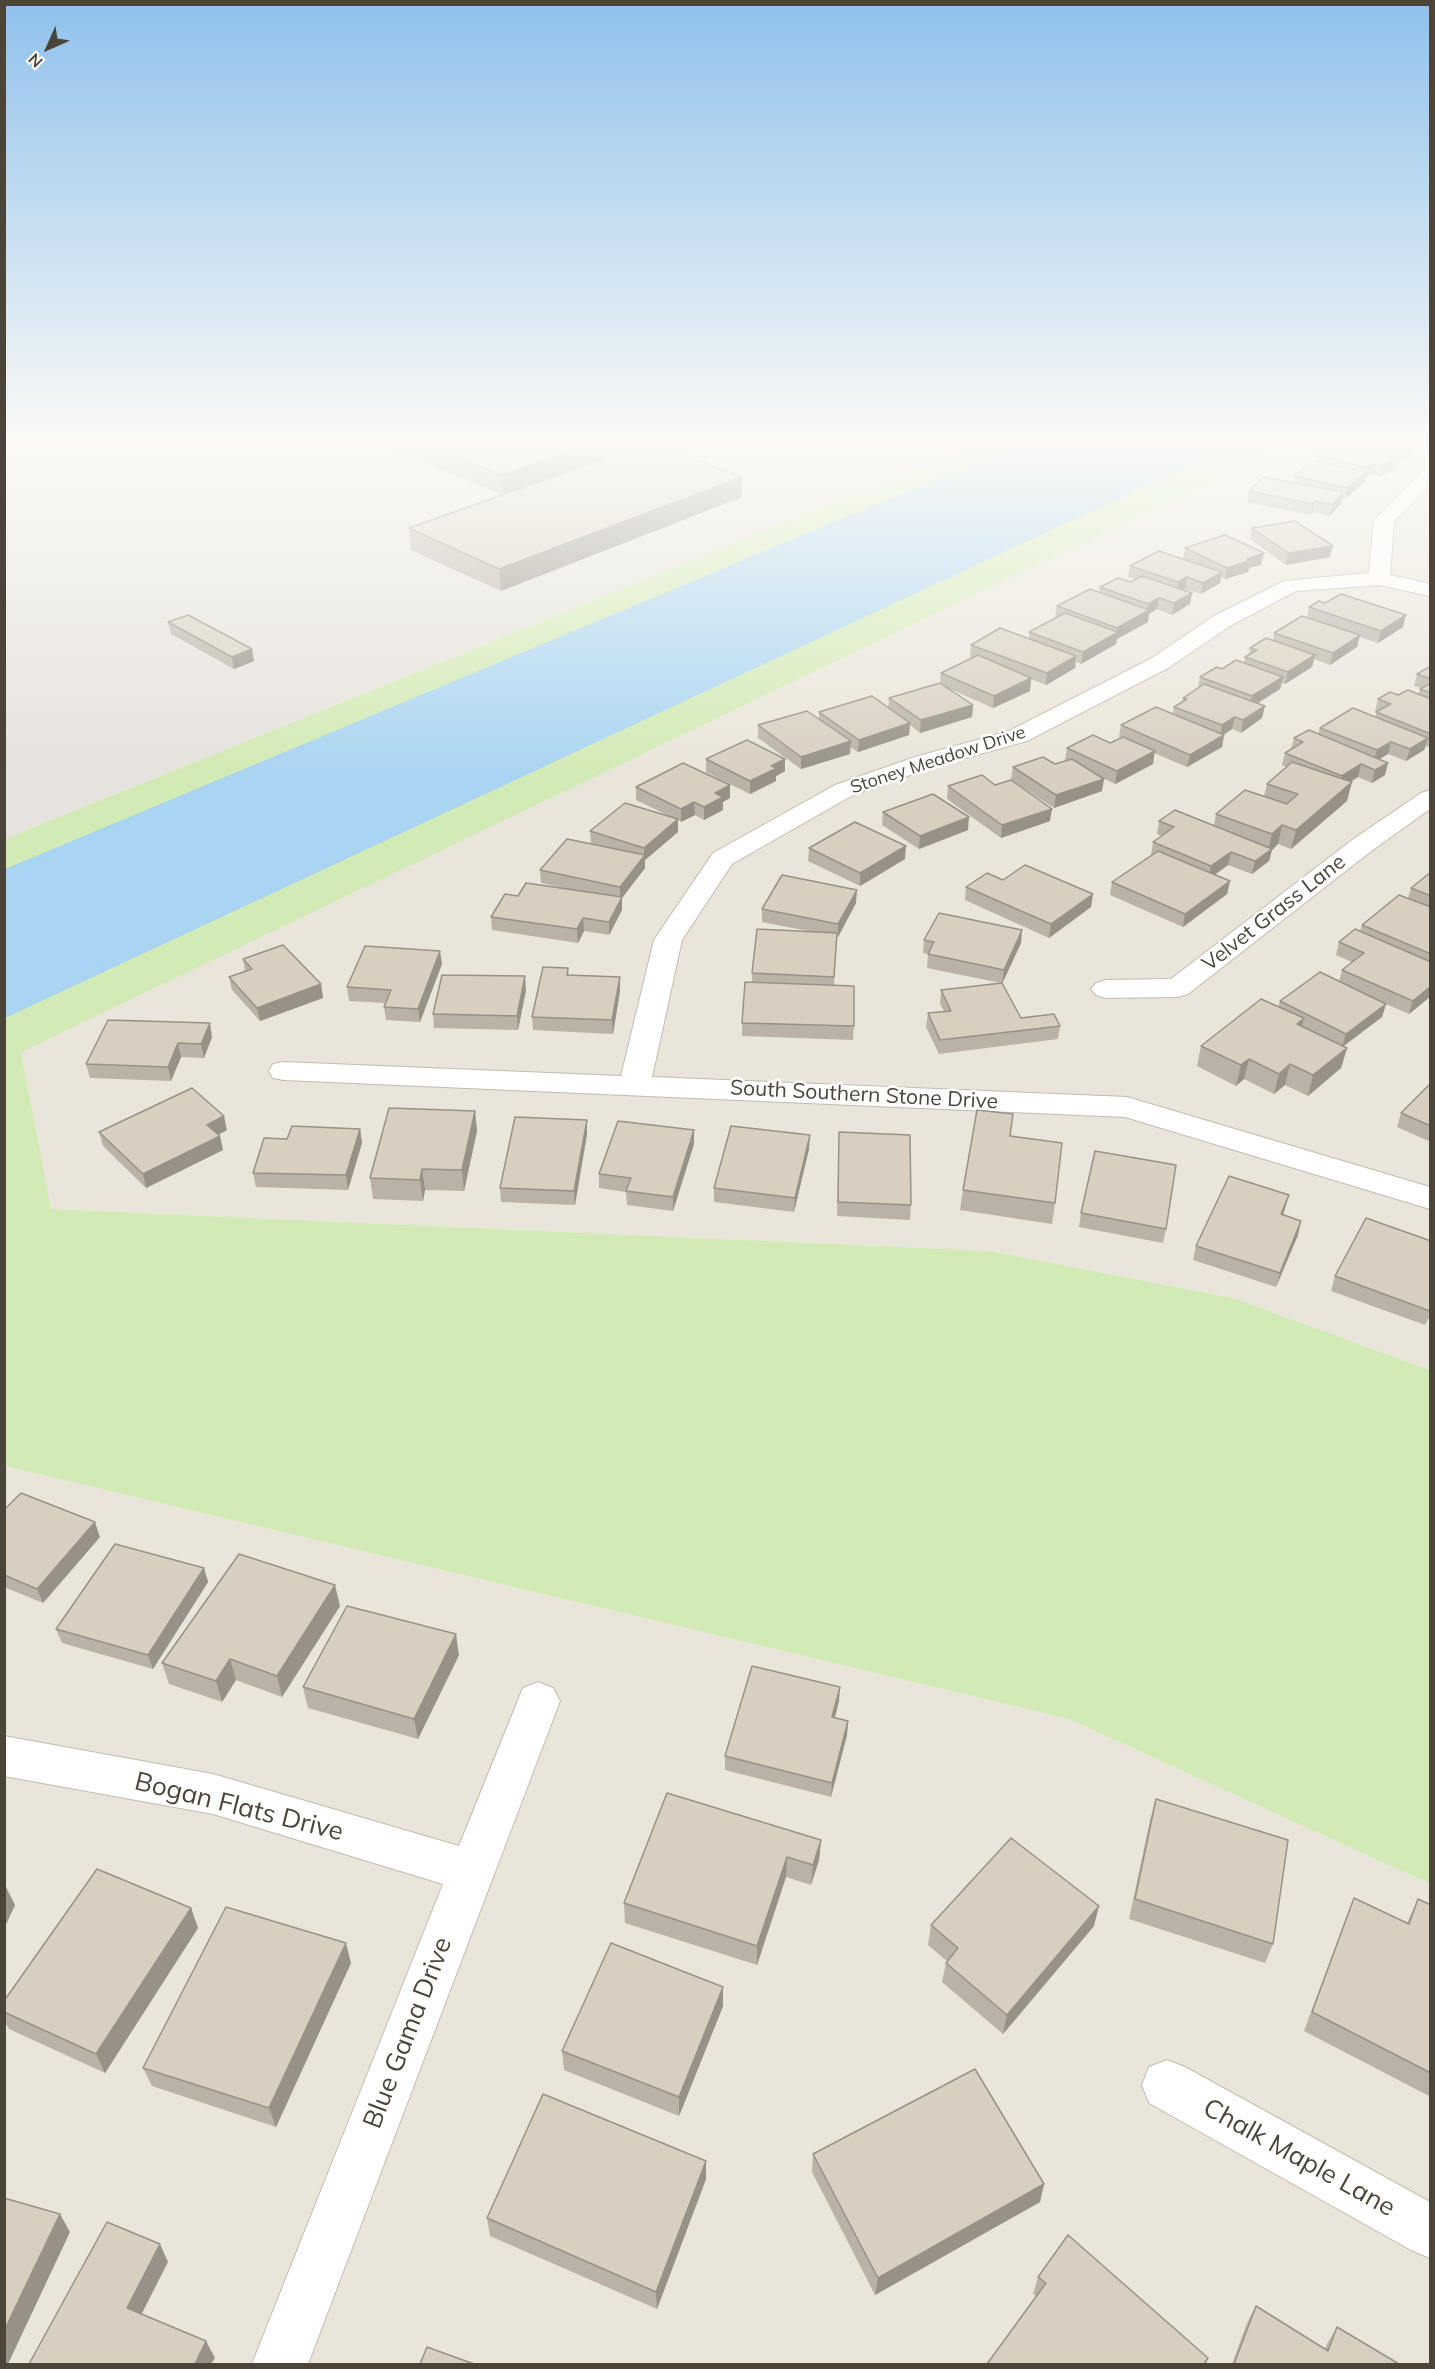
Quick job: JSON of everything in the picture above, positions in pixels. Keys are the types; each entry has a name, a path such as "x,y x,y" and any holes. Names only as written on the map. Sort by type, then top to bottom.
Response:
{"street":[{"path":"1379,579 1381,554"},
{"name":"Stoney Meadow Drive","path":"635,1084 668,940 722,859 844,790 924,762 1018,736 1160,663 1222,621 1291,585 1379,579 1431,590"},
{"name":"Velvet Grass Lane","path":"1106,989 1178,988 1362,846 1431,798"},
{"name":"South Southern Stone Drive","path":"284,1071 635,1084 1127,1107 1431,1198"},
{"name":"Blue Gama Drive","path":"280,2364 538,1701"},
{"name":"Bogan Flats Drive","path":"4,1756 213,1794 471,1871"},
{"name":"Chalk Maple Lane","path":"1167,2085 1431,2231"}],"shaded area":[{"path":"5,554 709,554 5,839"},
{"path":"1060,554 1430,554 1430,1370 1233,1298 990,1251 50,1209 21,1051"},
{"path":"5,1466 1069,1719 1430,1884 1430,2364 5,2364"}],"green space":[{"path":"709,554 1060,554 21,1052 51,1209 990,1251 1233,1298 1430,1370 1430,1884 1069,1719 5,1466 5,839"}],"water":[{"path":"759,554 1001,554 5,1018 5,869"}],"building":[{"path":"465,554 540,554 499,569"},
{"path":"1154,554 1167,554 1222,572 1203,583 1187,577 1178,582 1130,566"},
{"path":"1197,554 1262,554 1247,559 1251,560 1227,568"},
{"path":"1142,576 1192,593 1174,603 1159,598 1148,604 1100,587 1118,578 1131,582"},
{"path":"1090,589 1149,610 1117,628 1057,606"},
{"path":"1341,594 1406,615 1381,631 1309,607 1319,601 1325,603"},
{"path":"1065,613 1118,632 1083,652 1029,632"},
{"path":"188,615 252,649 232,657 168,622"},
{"path":"1302,616 1360,635 1333,653 1274,633"},
{"path":"1000,628 1076,656 1047,673 971,645"},
{"path":"1266,638 1315,655 1288,672 1245,657 1257,650 1250,648"},
{"path":"978,655 1031,678 994,696 941,673"},
{"path":"1236,660 1283,677 1252,696 1200,677 1217,667 1222,669"},
{"path":"1431,666 1431,679 1417,674"},
{"path":"940,683 973,705 921,720 889,698"},
{"path":"1431,683 1431,693 1420,689"},
{"path":"1204,684 1265,706 1243,720 1235,717 1222,725 1174,707"},
{"path":"1408,690 1431,699 1431,734 1376,712 1391,704 1378,699 1390,692 1398,695"},
{"path":"872,696 910,723 859,740 819,712"},
{"path":"1156,707 1224,735 1190,755 1121,725"},
{"path":"1353,708 1428,738 1410,749 1391,742 1377,750 1320,728"},
{"path":"807,711 851,741 801,757 758,725"},
{"path":"1309,730 1388,763 1375,770 1361,764 1342,776 1285,753 1303,742 1294,738"},
{"path":"1093,735 1110,743 1123,737 1155,751 1117,771 1067,748"},
{"path":"747,740 785,759 771,766 777,768 750,781 706,759"},
{"path":"1043,757 1055,764 1072,759 1104,779 1056,795 1013,767"},
{"path":"1292,762 1352,782 1296,830 1282,825 1272,834 1216,814 1245,790 1287,804 1298,794 1267,784"},
{"path":"683,763 730,785 715,793 723,797 704,807 694,802 681,809 636,787"},
{"path":"982,775 995,785 1011,780 1052,809 1002,825 948,786"},
{"path":"933,794 969,817 920,836 883,812"},
{"path":"625,803 678,819 644,848 590,831"},
{"path":"1175,810 1272,849 1255,861 1231,852 1211,866 1153,842 1174,827 1159,821"},
{"path":"855,822 906,846 860,873 809,848"},
{"path":"567,839 645,855 620,887 540,870"},
{"path":"1158,851 1230,881 1185,914 1112,882"},
{"path":"1025,865 1093,894 1051,924 966,887 987,873 1003,880"},
{"path":"1431,872 1431,896 1411,888"},
{"path":"782,875 857,890 838,924 762,909"},
{"path":"526,883 622,897 609,922 583,918 577,929 491,917 505,894 518,896"},
{"path":"1399,895 1431,907 1431,954 1362,925"},
{"path":"939,913 1022,930 1004,970 928,954 934,942 924,940"},
{"path":"757,929 837,933 834,977 752,973"},
{"path":"1355,929 1431,962 1431,986 1413,1001 1342,970 1364,953 1339,942"},
{"path":"283,945 321,984 257,1008 229,977 252,969 243,959"},
{"path":"365,946 440,951 418,1009 384,1007 391,990 347,987"},
{"path":"543,967 568,968 567,975 620,977 612,1020 532,1017"},
{"path":"1320,972 1386,1004 1346,1034 1280,1001"},
{"path":"442,975 525,976 517,1016 433,1014"},
{"path":"745,982 854,986 854,1026 742,1023"},
{"path":"1002,983 1021,1018 1054,1014 1060,1026 940,1040 928,1013 951,1011 941,990"},
{"path":"1261,999 1304,1018 1297,1024 1347,1048 1313,1075 1290,1064 1279,1074 1249,1059 1241,1065 1201,1046"},
{"path":"108,1020 210,1023 201,1044 178,1043 168,1067 86,1064"},
{"path":"1431,1083 1431,1126 1401,1113"},
{"path":"192,1088 224,1116 207,1125 220,1136 143,1174 99,1132"},
{"path":"389,1108 475,1111 462,1170 422,1169 420,1180 370,1178"},
{"path":"977,1110 1013,1114 1010,1136 1062,1143 1055,1203 963,1190"},
{"path":"515,1117 587,1120 574,1191 500,1188"},
{"path":"618,1121 694,1130 673,1197 626,1191 631,1178 599,1174"},
{"path":"292,1126 360,1129 346,1175 253,1173 264,1138 287,1139"},
{"path":"731,1126 810,1135 795,1198 714,1188"},
{"path":"839,1132 910,1135 911,1205 838,1202"},
{"path":"1095,1151 1176,1165 1166,1229 1081,1213"},
{"path":"1229,1176 1289,1195 1281,1214 1301,1221 1280,1273 1196,1246"},
{"path":"1366,1218 1431,1241 1430,1311 1335,1276"},
{"path":"21,1493 95,1522 37,1589 4,1575 4,1510"},
{"path":"115,1544 204,1568 148,1655 56,1629"},
{"path":"239,1554 335,1585 277,1676 230,1659 216,1681 162,1663"},
{"path":"347,1606 456,1634 414,1719 303,1687"},
{"path":"752,1666 840,1687 832,1717 848,1721 832,1783 725,1756"},
{"path":"667,1793 821,1840 813,1865 787,1857 757,1946 624,1903"},
{"path":"1156,1799 1288,1840 1273,1944 1135,1899"},
{"path":"1011,1838 1099,1906 1007,2015 946,1963 958,1948 931,1925"},
{"path":"97,1869 191,1908 96,2054 4,2012 4,2001"},
{"path":"1354,1898 1409,1924 1418,1899 1431,1905 1431,2073 1312,2012"},
{"path":"226,1907 346,1943 269,2108 143,2068"},
{"path":"611,1943 723,1987 679,2097 562,2051"},
{"path":"975,2069 1044,2184 878,2278 813,2154"},
{"path":"543,2094 706,2161 656,2292 487,2218"},
{"path":"4,2198 60,2214 4,2331"},
{"path":"107,2222 160,2244 127,2308 206,2341 195,2364 29,2364"},
{"path":"1068,2235 1208,2358 1204,2364 987,2364 1046,2283 1038,2277"},
{"path":"1256,2306 1328,2351 1337,2327 1399,2364 1234,2364"},
{"path":"427,2347 474,2364 420,2364"}]}
